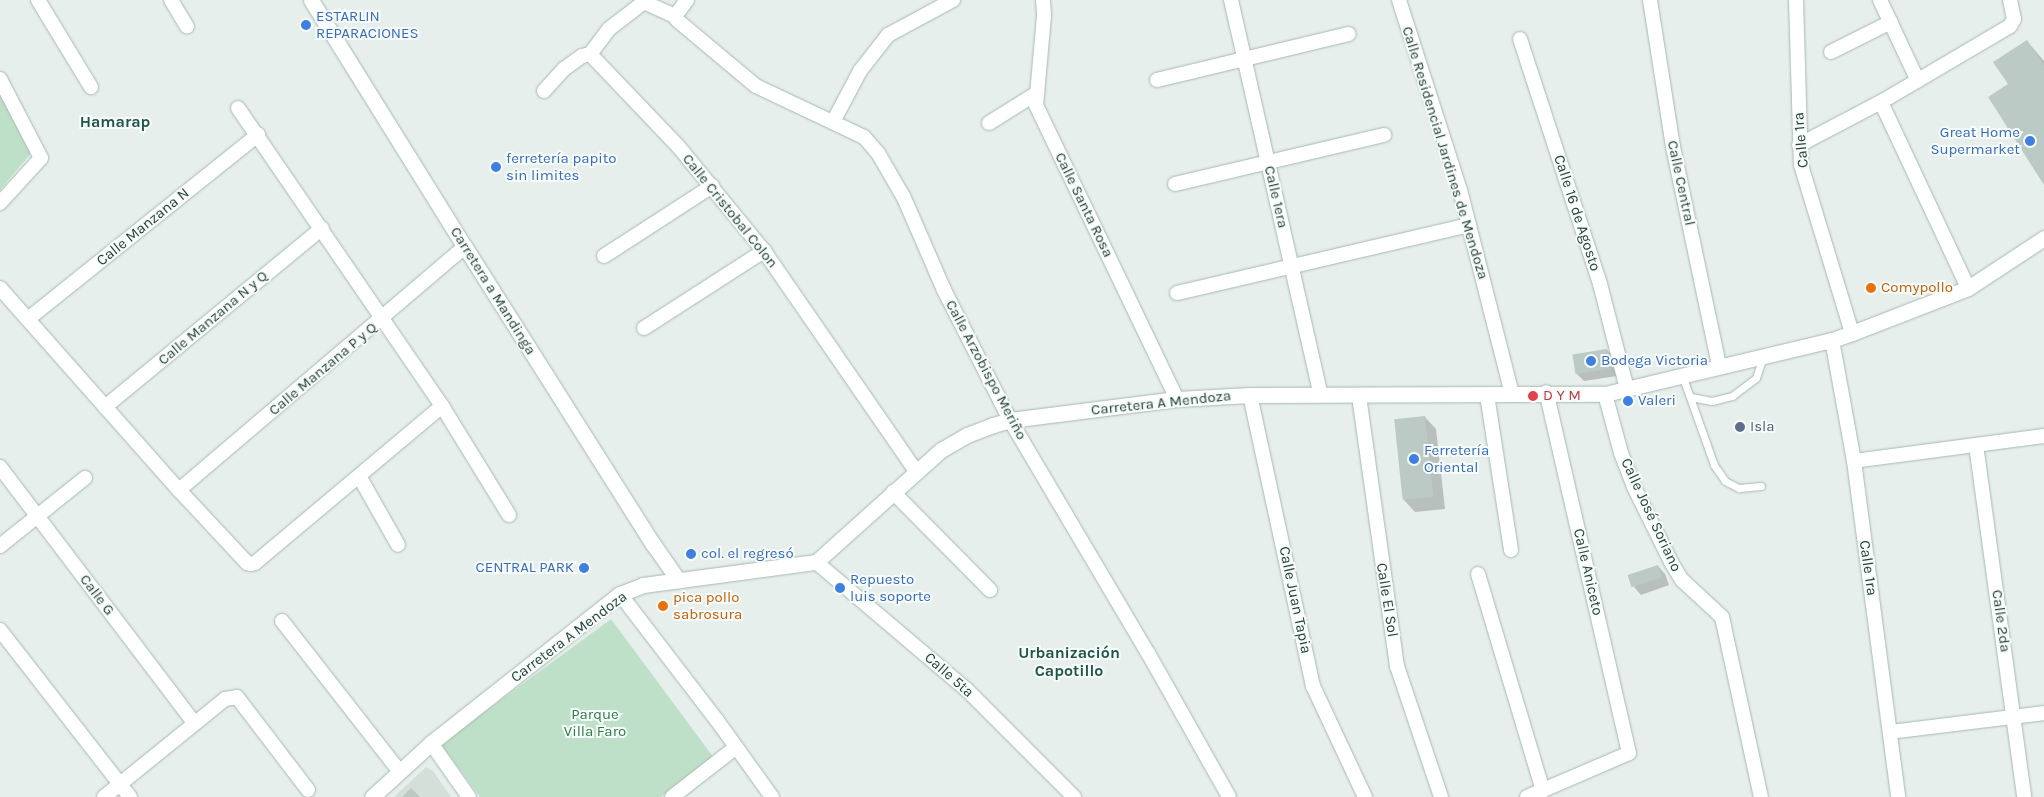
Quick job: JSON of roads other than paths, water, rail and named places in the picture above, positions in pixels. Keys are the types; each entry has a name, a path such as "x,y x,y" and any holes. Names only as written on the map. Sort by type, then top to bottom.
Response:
{"street":[{"path":"38,0 91,87"},
{"path":"171,0 187,27"},
{"name":"Carretera a Mandinga","path":"312,0 465,247 653,544 678,580"},
{"path":"544,91 564,69 582,56 590,54 609,29 644,2 675,16 687,0"},
{"path":"833,122 860,71 888,35 951,0"},
{"name":"Calle Santa Rosa","path":"1043,0 1044,16 1036,105 1177,399"},
{"name":"Calle 1era","path":"1230,0 1321,395"},
{"name":"Calle Residencial Jardines de Mendoza","path":"1399,0 1470,224 1512,394"},
{"name":"Calle Central","path":"1650,0 1673,147 1719,366"},
{"name":"Calle 1ra","path":"1796,0 1800,165 1852,333"},
{"path":"1880,0 1918,81"},
{"path":"1799,145 1918,81 2010,26 2014,19 2010,0"},
{"name":"Calle Arzobispo Meriño","path":"675,16 677,20 756,86 864,137 878,152 904,198 944,290 1010,420 1148,653 1229,797"},
{"path":"1831,52 1891,22"},
{"path":"1157,80 1349,34"},
{"name":"Calle 16 de Agosto","path":"1520,39 1600,284 1626,389"},
{"name":"Calle Cristobal Colon","path":"590,54 678,146 764,251 916,471"},
{"path":"0,80 41,158 0,203"},
{"path":"989,122 1037,93"},
{"path":"1880,102 1968,288"},
{"path":"238,108 322,228 442,406 508,515"},
{"name":"Calle Manzana N","path":"28,319 258,135"},
{"path":"1175,184 1384,135"},
{"path":"604,256 712,186"},
{"path":"1176,293 1470,224"},
{"name":"Calle Manzana N y Q","path":"105,407 322,228"},
{"name":"Carretera A Mendoza","path":"372,797 431,743 620,594 644,585 816,562 916,471 942,450 967,434 1010,420 1177,399 1250,395 1487,395 1546,392 1605,394 1832,340 1852,333 1968,288 2044,238"},
{"name":"Calle Manzana P y Q","path":"179,490 465,247"},
{"path":"644,328 764,251"},
{"path":"0,288 179,490 250,564 255,563 442,406"},
{"name":"Calle 1ra","path":"1832,340 1854,461 1898,797"},
{"name":"Calle Aniceto","path":"1543,790 1629,753 1546,392"},
{"name":"Calle José Soriano","path":"1605,394 1634,487 1671,562 1682,580 1722,617 1761,797"},
{"name":"Calle Juan Tapia","path":"1250,395 1313,686 1365,797"},
{"path":"1487,395 1511,550"},
{"name":"Calle El Sol","path":"1359,396 1397,666 1442,797"},
{"path":"1854,461 2044,436"},
{"name":"Calle 2da","path":"1976,445 2024,797"},
{"name":"Calle G","path":"0,467 194,723"},
{"path":"359,476 398,545"},
{"path":"0,546 39,517 85,478"},
{"path":"893,492 990,590"},
{"name":"Calle 5ta","path":"816,562 966,689 1074,797"},
{"path":"1478,574 1543,790 1527,797"},
{"path":"620,594 716,719 772,797"},
{"path":"282,622 400,772"},
{"path":"0,630 130,797"},
{"path":"104,797 225,699 237,697 308,790"},
{"path":"1890,732 2044,713"},
{"path":"431,743 469,797"},
{"path":"672,797 735,748"}],"lane":[{"path":"1691,397 1712,401 1732,396 1756,378 1764,355"},
{"path":"1682,375 1714,465 1725,482 1739,488 1761,486"}],"place":[{"name":"ESTARLIN REPARACIONES","path":"306,25"},
{"name":"Great Home Supermarket","path":"2030,141"},
{"name":"ferretería papito sin limites","path":"496,167"},
{"name":"Comypollo","path":"1871,288"},
{"name":"Bodega Victoria","path":"1591,361"},
{"name":"D Y M","path":"1533,396"},
{"name":"Valeri","path":"1628,401"},
{"name":"Isla","path":"1740,427"},
{"name":"Ferretería Oriental","path":"1414,459"},
{"name":"col. el regresó","path":"691,554"},
{"name":"CENTRAL PARK","path":"584,568"},
{"name":"Repuesto luis soporte","path":"840,588"},
{"name":"pica pollo sabrosura","path":"663,606"}],"district":[{"name":"Hamarap","path":"115,122"},
{"name":"Urbanización Capotillo","path":"1069,662"}],"park label":[{"name":"Parque Villa Faro","path":"595,722"}]}
